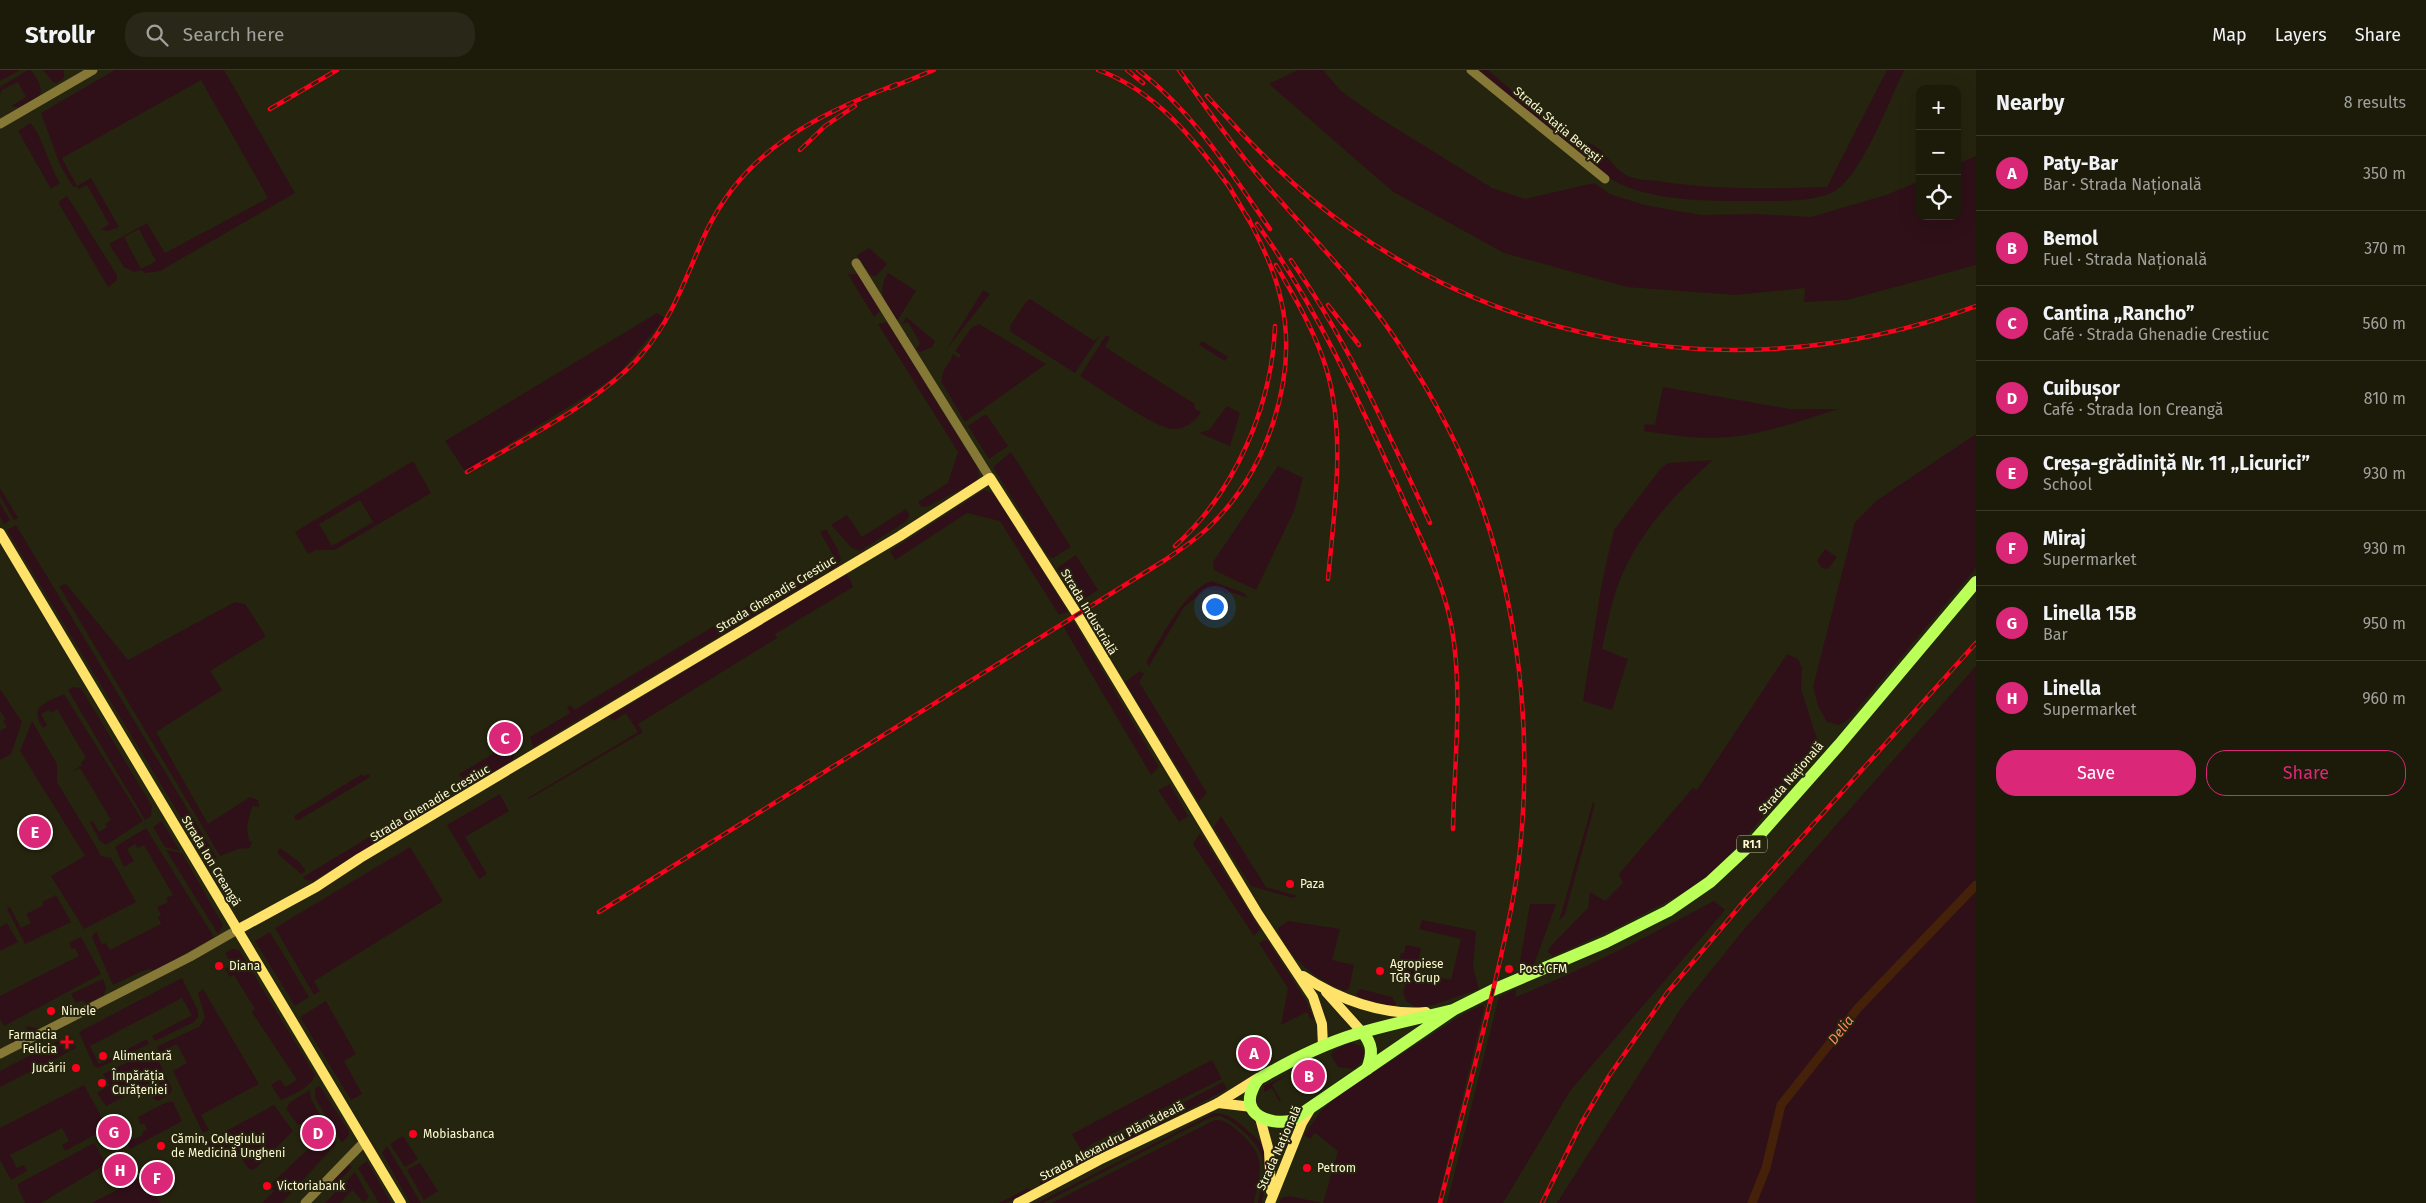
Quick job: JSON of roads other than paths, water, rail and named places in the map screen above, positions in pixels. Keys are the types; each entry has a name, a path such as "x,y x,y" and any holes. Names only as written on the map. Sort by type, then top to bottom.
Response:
{"main road":[{"name":"Strada Națională","path":"1252,1107 1260,1118 1278,1123 1291,1121 1453,1010 1493,990 1571,959 1633,929 1690,897 1725,870 1750,846 1839,745 1976,582"},
{"name":"Strada Națională","path":"1259,1078 1323,1046 1362,1032 1453,1010"},
{"path":"1362,1032 1372,1050 1366,1069"},
{"path":"1252,1107 1250,1094 1259,1078"}],"street":[{"path":"0,124 93,70"},
{"name":"Strada Stația Berești","path":"1471,70 1605,179"},
{"name":"Strada Industrială","path":"856,263 1077,614 1258,914 1314,997 1322,1024 1323,1046"},
{"name":"Strada Ghenadie Crestiuc","path":"0,1054 174,966 316,887 360,858 900,536 990,478"},
{"name":"Strada Ion Creangă","path":"0,532 401,1203"},
{"name":"Strada Industrială","path":"1300,974 1324,990 1362,1032"},
{"name":"Strada Industrială","path":"1324,990 1386,1010 1418,1013 1453,1010"},
{"name":"Strada Alexandru Plămădeală","path":"1018,1203 1099,1160 1218,1103 1259,1078"},
{"path":"1218,1103 1252,1107"},
{"name":"Strada Națională","path":"1270,1202 1302,1123 1313,1106"},
{"name":"Strada Națională","path":"1260,1118 1269,1151 1270,1202"},
{"path":"306,1203 364,1142"}],"waterway":[{"name":"Delia","path":"1752,1203 1766,1168 1781,1105 1858,1008 1976,885"}],"railway":[{"path":"270,109 337,70"},
{"path":"890,88 934,70"},
{"path":"1098,70 1119,79 1138,91 1173,119 1203,152 1230,188"},
{"path":"1127,70 1143,83"},
{"path":"1138,70 1177,105 1194,124 1226,165 1270,229"},
{"path":"1179,70 1251,167 1364,297 1408,358 1445,421 1466,465 1497,554 1508,600 1516,646 1524,740 1524,788 1516,881 1503,948 1440,1203"},
{"path":"467,472 583,404 605,388 642,354 663,325 671,310 707,230 723,202 742,177 763,156 812,122 897,84"},
{"path":"1207,96 1291,182 1348,227 1419,271 1494,306 1572,330 1652,345 1733,350 1814,345 1896,330 1976,306"},
{"path":"800,150 825,126 855,106"},
{"path":"1227,183 1250,222"},
{"path":"599,912 1165,560 1194,540 1210,526 1230,504 1248,478 1262,451 1274,421 1286,360 1281,300 1267,257 1247,216"},
{"path":"1257,224 1299,288 1336,355 1423,544 1443,594 1452,629 1457,679 1453,829"},
{"path":"1291,260 1312,291 1349,355 1383,421 1430,523"},
{"path":"1276,265 1317,343 1333,396 1336,422 1337,475 1328,579"},
{"path":"1328,305 1359,345"},
{"path":"1175,546 1216,500 1246,446 1258,417 1267,387 1275,326"},
{"path":"1542,1203 1582,1122 1609,1076 1667,993 1745,900 1976,643"}],"place":[{"name":"Cantina „Rancho”","path":"505,738"},
{"name":"Creșa-grădiniță Nr. 11 „Licurici”","path":"35,832"},
{"name":"Paza","path":"1290,884"},
{"name":"Diana","path":"219,966"},
{"name":"Post CFM","path":"1509,969"},
{"name":"Agropiese TGR Grup","path":"1380,971"},
{"name":"Ninele","path":"51,1011"},
{"name":"Farmacia Felicia","path":"67,1042"},
{"name":"Paty-Bar","path":"1254,1053"},
{"name":"Alimentară","path":"103,1056"},
{"name":"Jucării","path":"76,1068"},
{"name":"Bemol","path":"1309,1076"},
{"name":"Împărăția Curățeniei","path":"102,1083"},
{"name":"Linella 15B","path":"114,1132"},
{"name":"Cuibușor","path":"318,1133"},
{"name":"Mobiasbanca","path":"413,1134"},
{"name":"Cămin, Colegiului de Medicină Ungheni","path":"161,1146"},
{"name":"Petrom","path":"1307,1168"},
{"name":"Linella","path":"120,1170"},
{"name":"Miraj","path":"157,1178"},
{"name":"Victoriabank","path":"267,1186"}]}
